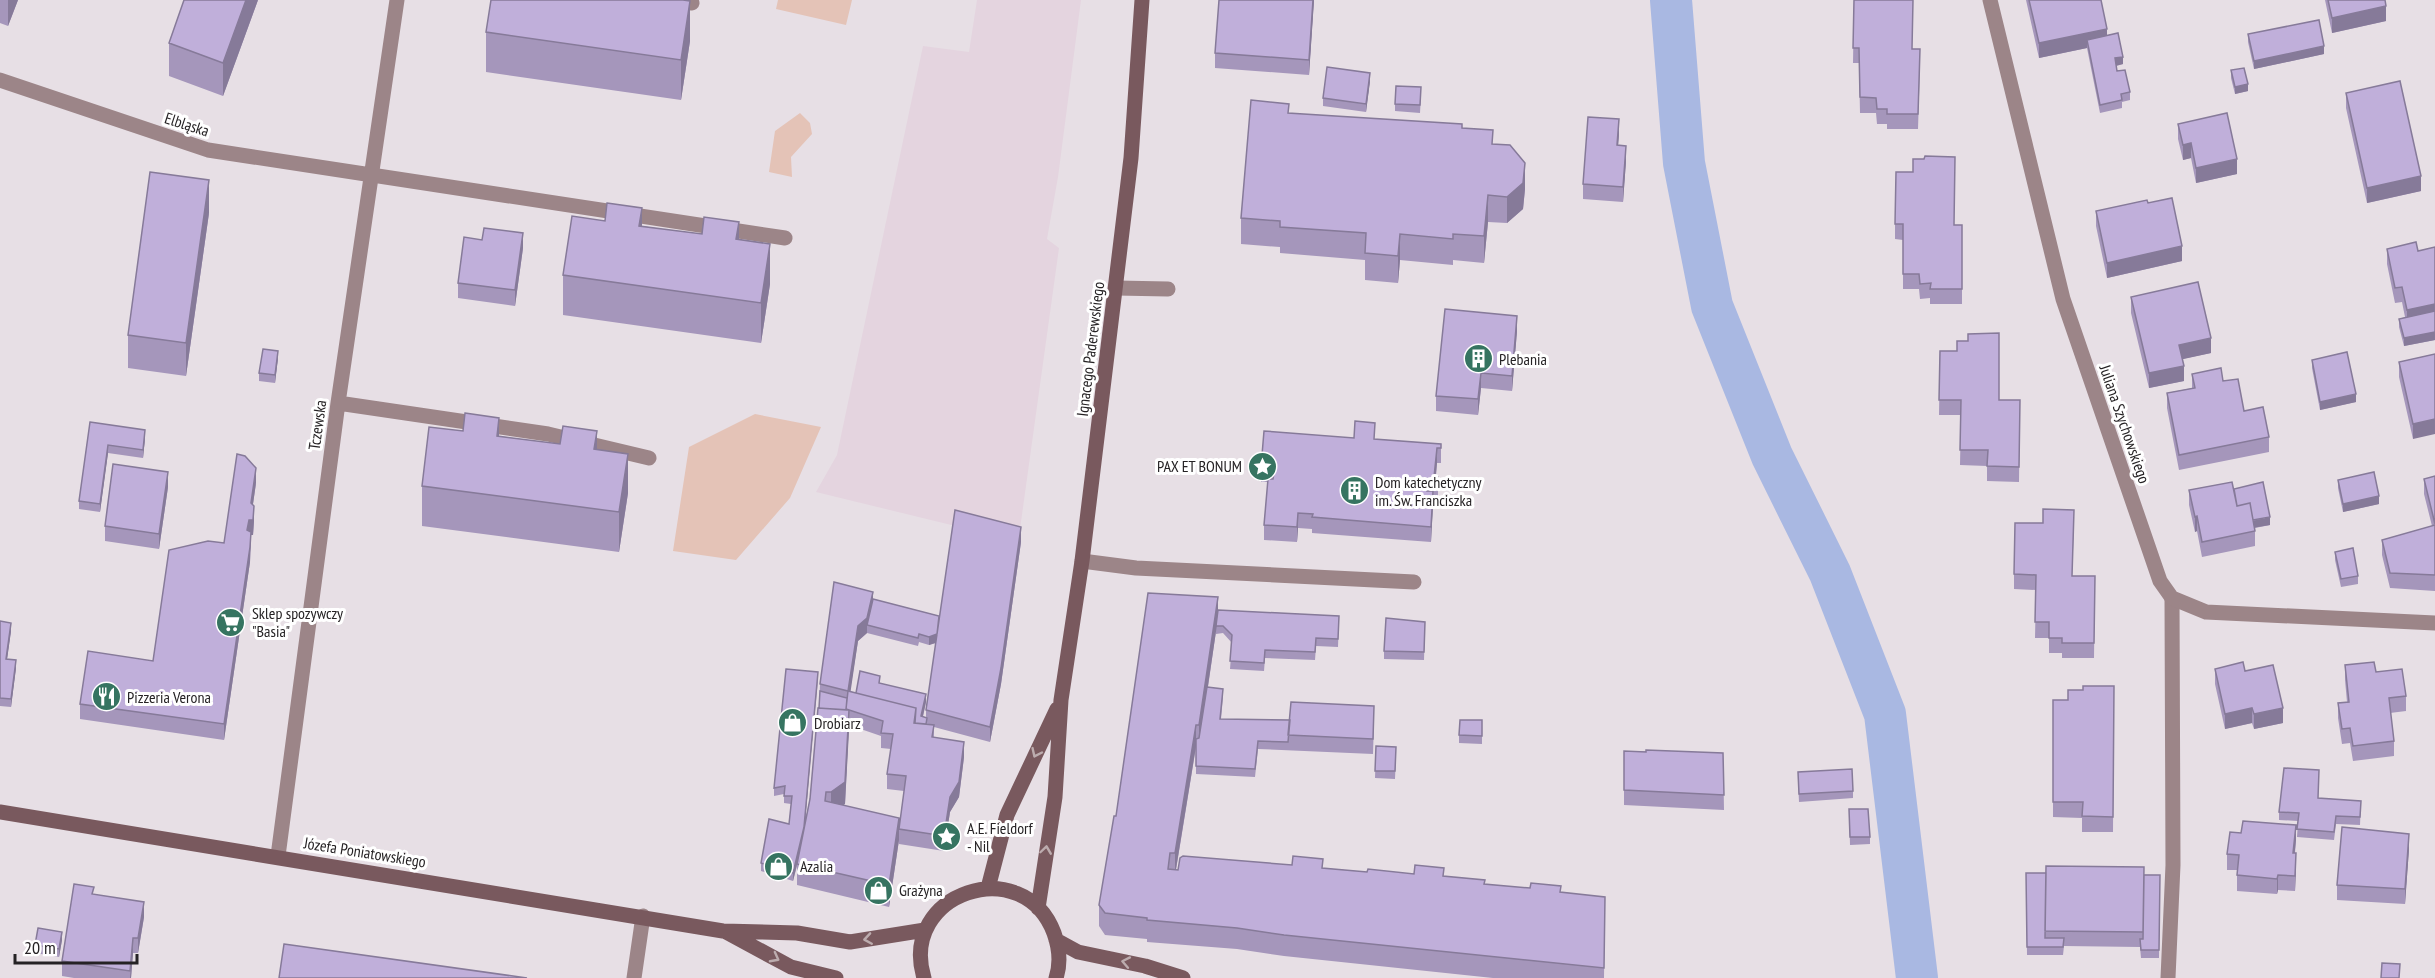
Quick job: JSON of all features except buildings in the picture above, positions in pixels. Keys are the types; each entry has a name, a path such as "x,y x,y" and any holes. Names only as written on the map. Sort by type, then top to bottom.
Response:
{"main road":[{"name":"Ignacego Paderewskiego","path":"1038,908 1055,797 1061,700 1082,561 1131,158 1142,0"},
{"name":"Ignacego Paderewskiego","path":"988,888 1008,815 1061,700"},
{"name":"Józefa Poniatowskiego","path":"0,812 643,916 723,931 797,933 850,942 925,930"},
{"path":"924,978 920,949 925,930 936,913 951,900 968,891 988,888 1006,890 1024,897 1038,908 1050,923 1059,956 1056,978"},
{"name":"Józefa Poniatowskiego","path":"723,931 791,967 836,978"},
{"path":"1056,940 1078,952 1145,966 1183,978"}],"street":[{"name":"Tczewska","path":"278,856 338,403 397,0"},
{"path":"674,0 692,3"},
{"name":"Juliana Szychowskiego","path":"1990,0 2063,298 2160,581 2172,598"},
{"name":"Elbląska","path":"0,80 208,150 785,238"},
{"path":"1116,288 1168,290"},
{"path":"338,403 548,434 649,458"},
{"path":"1082,561 1136,568 1414,582"},
{"path":"2168,978 2173,865 2172,598 2206,612 2435,623"},
{"path":"634,978 643,916"}],"shaded area":[{"path":"778,0 852,0 846,25 776,9"},
{"path":"977,0 1081,0 1058,177 1047,239 1059,248 1020,529 1021,542 816,492 837,455 923,46 969,52"},
{"path":"800,113 810,123 812,134 791,157 792,177 769,172 775,131"},
{"path":"755,414 821,427 790,498 736,560 673,551 689,447"}],"waterway":[{"path":"1671,0 1684,163 1712,306 1772,456 1830,573 1885,714 1917,978"}],"place":[{"name":"Plebania","path":"1478,359"},
{"name":"PAX ET BONUM","path":"1263,466"},
{"name":"Dom katechetyczny im. Św. Franciszka","path":"1354,491"},
{"name":"Sklep spozywczy \"Basia\"","path":"231,622"},
{"name":"Pizzeria Verona","path":"106,697"},
{"name":"Drobiarz","path":"793,723"},
{"name":"A.E. Fieldorf - Nil","path":"946,837"},
{"name":"Azalia","path":"779,866"},
{"name":"Grażyna","path":"878,890"}]}
